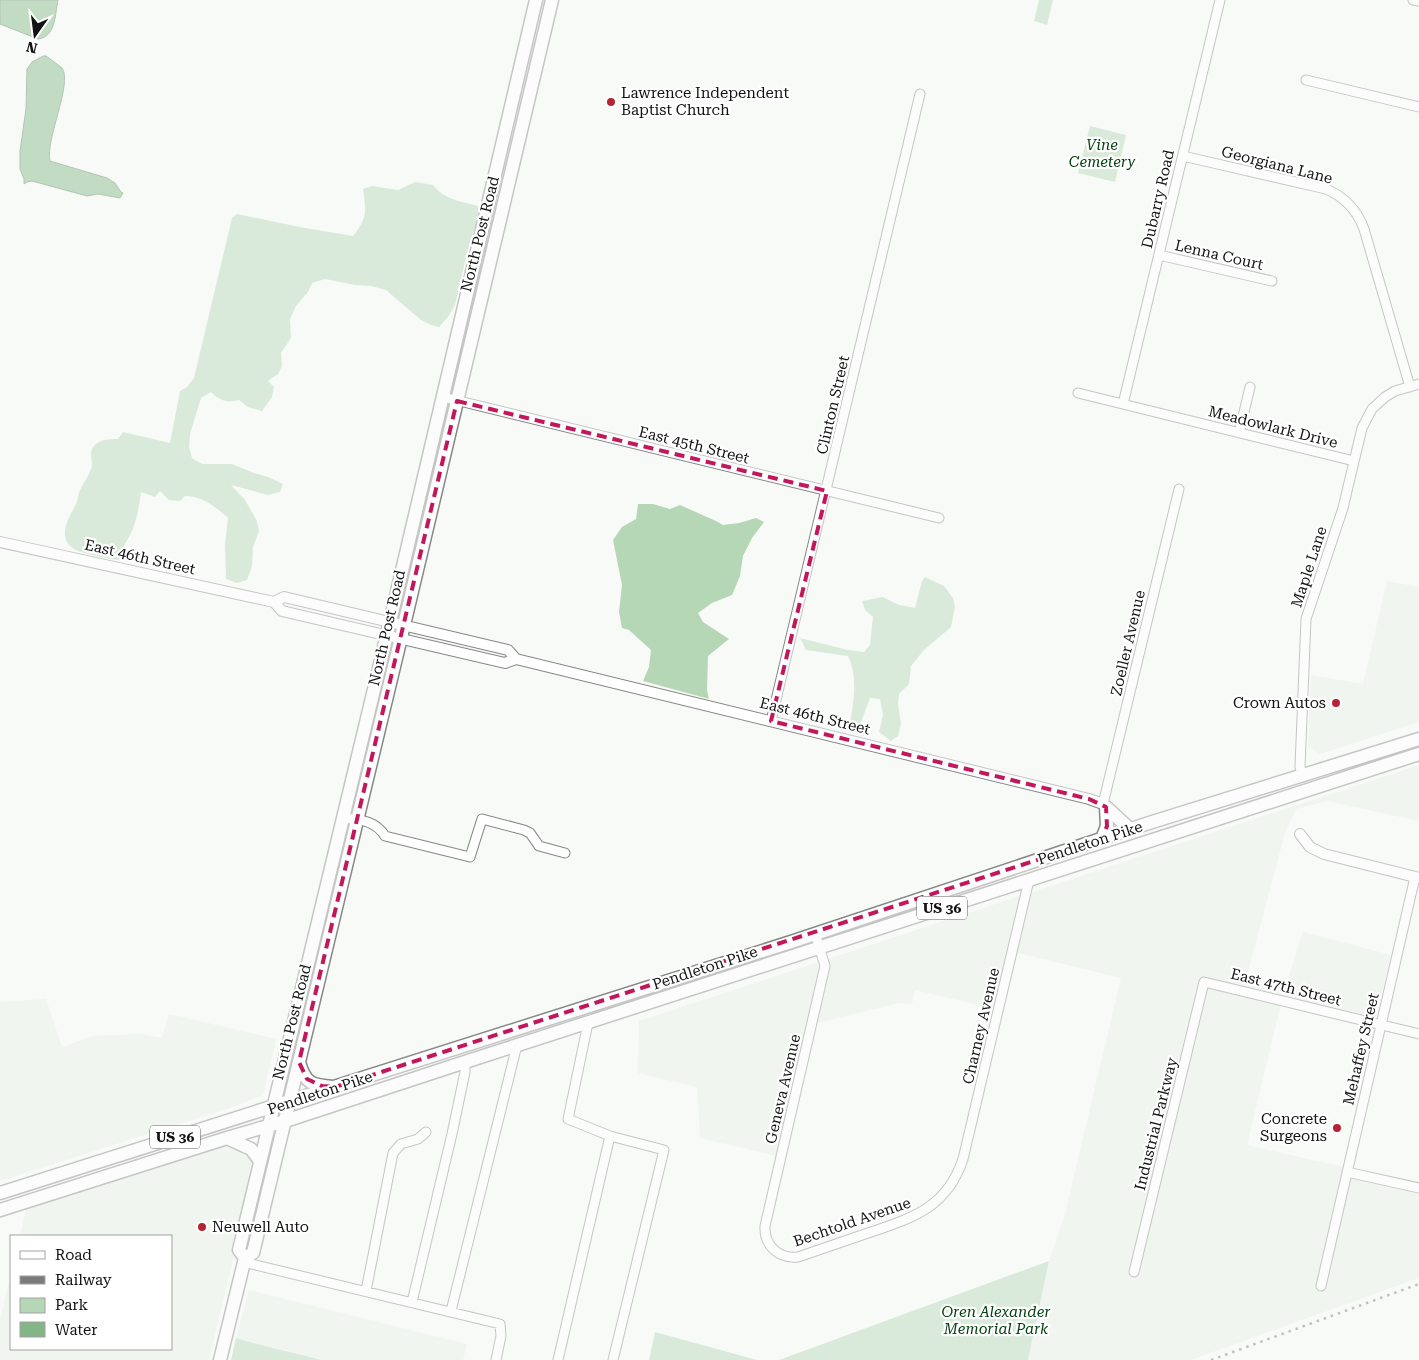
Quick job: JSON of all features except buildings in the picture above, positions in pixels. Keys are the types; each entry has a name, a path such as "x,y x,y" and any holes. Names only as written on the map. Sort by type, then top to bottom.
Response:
{"main road":[{"name":"North Post Road","path":"244,1260 239,1250 387,635 536,0"},
{"name":"North Post Road","path":"220,1360 244,1260 253,1253 286,1121 551,0"},
{"name":"Pendleton Pike","path":"0,1193 815,933 1130,829 1419,739"},
{"name":"Pendleton Pike","path":"0,1210 286,1121 1419,754"},
{"path":"1105,806 1130,829"},
{"path":"1102,839 1107,826 1105,806"},
{"path":"299,1062 303,1075 308,1080 322,1086 335,1087"},
{"path":"227,1138 251,1149 260,1161"}],"street":[{"name":"Dubarry Road","path":"1123,404 1220,0"},
{"path":"1413,0 1419,1"},
{"path":"1306,80 1419,107"},
{"name":"Clinton Street","path":"771,721 827,492 920,94"},
{"name":"Georgiana Lane","path":"1183,156 1326,189 1342,197 1352,207 1364,229 1414,385"},
{"name":"Lenna Court","path":"1159,255 1272,282"},
{"name":"Meadowlark Drive","path":"1078,392 1354,460 1363,425 1372,409 1395,391 1414,385"},
{"path":"1239,433 1250,387"},
{"name":"East 45th Street","path":"443,397 939,518"},
{"name":"Maple Lane","path":"1302,774 1300,767 1306,619 1343,508 1354,460"},
{"name":"Zoeller Avenue","path":"1105,806 1179,489"},
{"name":"East 46th Street","path":"0,542 274,602 282,611 505,664 516,659"},
{"name":"East 46th Street","path":"274,602 284,597 404,624 508,650 516,659 997,776 1089,799 1105,806"},
{"path":"343,818 358,819 372,823 380,827 385,836 470,857 482,819 524,830 530,833 539,846 565,853"},
{"path":"1300,834 1310,847 1324,854 1417,877"},
{"name":"Mehaffey Street","path":"1321,1286 1417,877"},
{"name":"Charney Avenue","path":"956,1177 964,1156 1029,880"},
{"name":"Geneva Avenue","path":"773,1250 766,1237 764,1226 825,966 815,933"},
{"name":"East 47th Street","path":"1204,982 1419,1034"},
{"name":"Industrial Parkway","path":"1134,1272 1204,982"},
{"path":"588,1022 568,1120 610,1136 664,1150 613,1360"},
{"path":"451,1311 516,1045"},
{"path":"412,1302 452,1134 465,1072 465,1062"},
{"path":"366,1291 393,1153 401,1144 418,1139 426,1132"},
{"path":"558,1360 610,1136"},
{"path":"1347,1172 1419,1188"},
{"name":"Bechtold Avenue","path":"773,1250 786,1257 798,1257 908,1220 936,1202 956,1177"},
{"path":"244,1260 500,1324 501,1336 496,1360"}],"highlighted area":[{"path":"457,401 827,491 771,721 1089,799 1106,807 1107,826 1102,839 335,1087 322,1086 307,1079 299,1062"}],"shaded area":[{"path":"1387,581 1419,587 1419,722 1320,754 1308,746 1311,675 1363,684"},
{"path":"1419,765 1419,821 1327,801 1296,809 1285,833 1246,979 1285,988 1303,932 1391,955 1375,1021 1282,999 1247,1145 1419,1184 1419,1278 1191,1360 1028,1360 1049,1261 1064,1218 1121,978 1018,953 1003,1011 915,990 912,1004 899,1003 817,1023 785,1158 700,1138 697,1087 638,1073 639,1021"},
{"path":"46,999 62,1047 93,1036 138,1034 162,1038 169,1014 276,1039 263,1095 233,1107 0,1181 0,1002"},
{"path":"233,1144 248,1149 256,1164 209,1360 0,1360 0,1321 10,1276 10,1350 172,1350 172,1235 20,1235 26,1209"},
{"path":"249,1290 467,1344 463,1360 321,1360 284,1350 271,1349 236,1338"}],"green space":[{"path":"1039,0 1053,0 1047,25 1034,21"},
{"name":"Vine Cemetery","path":"1090,126 1126,135 1115,182 1078,173"},
{"path":"415,182 433,185 448,197 478,206 478,218 468,249 455,305 439,327 421,320 386,290 325,279 312,283 308,292 296,306 290,319 291,338 281,353 282,366 278,374 268,381 274,387 272,397 262,411 248,407 239,400 224,400 211,392 201,398 190,434 189,447 192,458 202,464 232,464 283,484 280,492 268,495 231,485 245,500 257,521 259,531 253,547 252,566 247,580 237,583 226,579 225,544 228,518 208,503 191,496 185,496 180,501 169,500 160,491 155,497 141,492 134,524 119,560 74,549 66,539 66,527 80,490 91,469 93,447 101,441 118,439 123,432 170,443 180,391 187,387 194,378 232,218 237,214 353,236 364,219 365,203 363,189 372,186 398,190"},
{"path":"638,504 653,504 670,509 680,505 723,525 756,518 764,522 752,538 743,556 740,576 732,595 712,603 698,613 703,622 729,639 708,656 707,690 709,699 643,681 649,667 651,650 629,630 622,628 619,612 622,585 613,540 622,527 636,519"},
{"path":"925,577 944,586 953,598 955,607 951,627 924,650 911,666 909,684 899,694 898,704 901,724 898,736 891,741 879,732 883,715 880,699 870,698 858,730 849,729 854,683 848,656 806,650 800,638 864,652 870,645 873,617 865,610 862,601 883,597 899,605 915,608 922,581"},
{"name":"Oren Alexander Memorial Park","path":"1049,1261 1028,1360 779,1360"},
{"path":"655,1332 757,1360 649,1360"},
{"path":"236,1338 257,1344 321,1360 231,1360"}],"water":[{"path":"0,0 58,0 54,24 48,34 38,39 0,24"},
{"path":"46,56 62,68 64,75 62,98 51,140 50,161 107,178 115,183 123,193 120,198 98,194 87,196 32,181 24,184 20,169 20,151 26,109 27,69 32,62"}],"railway":[{"path":"1211,1360 1419,1284"}],"place":[{"name":"Lawrence Independent Baptist Church","path":"611,102"},
{"name":"Crown Autos","path":"1336,703"},
{"name":"Concrete Surgeons","path":"1337,1128"},
{"name":"Neuwell Auto","path":"202,1227"}]}
